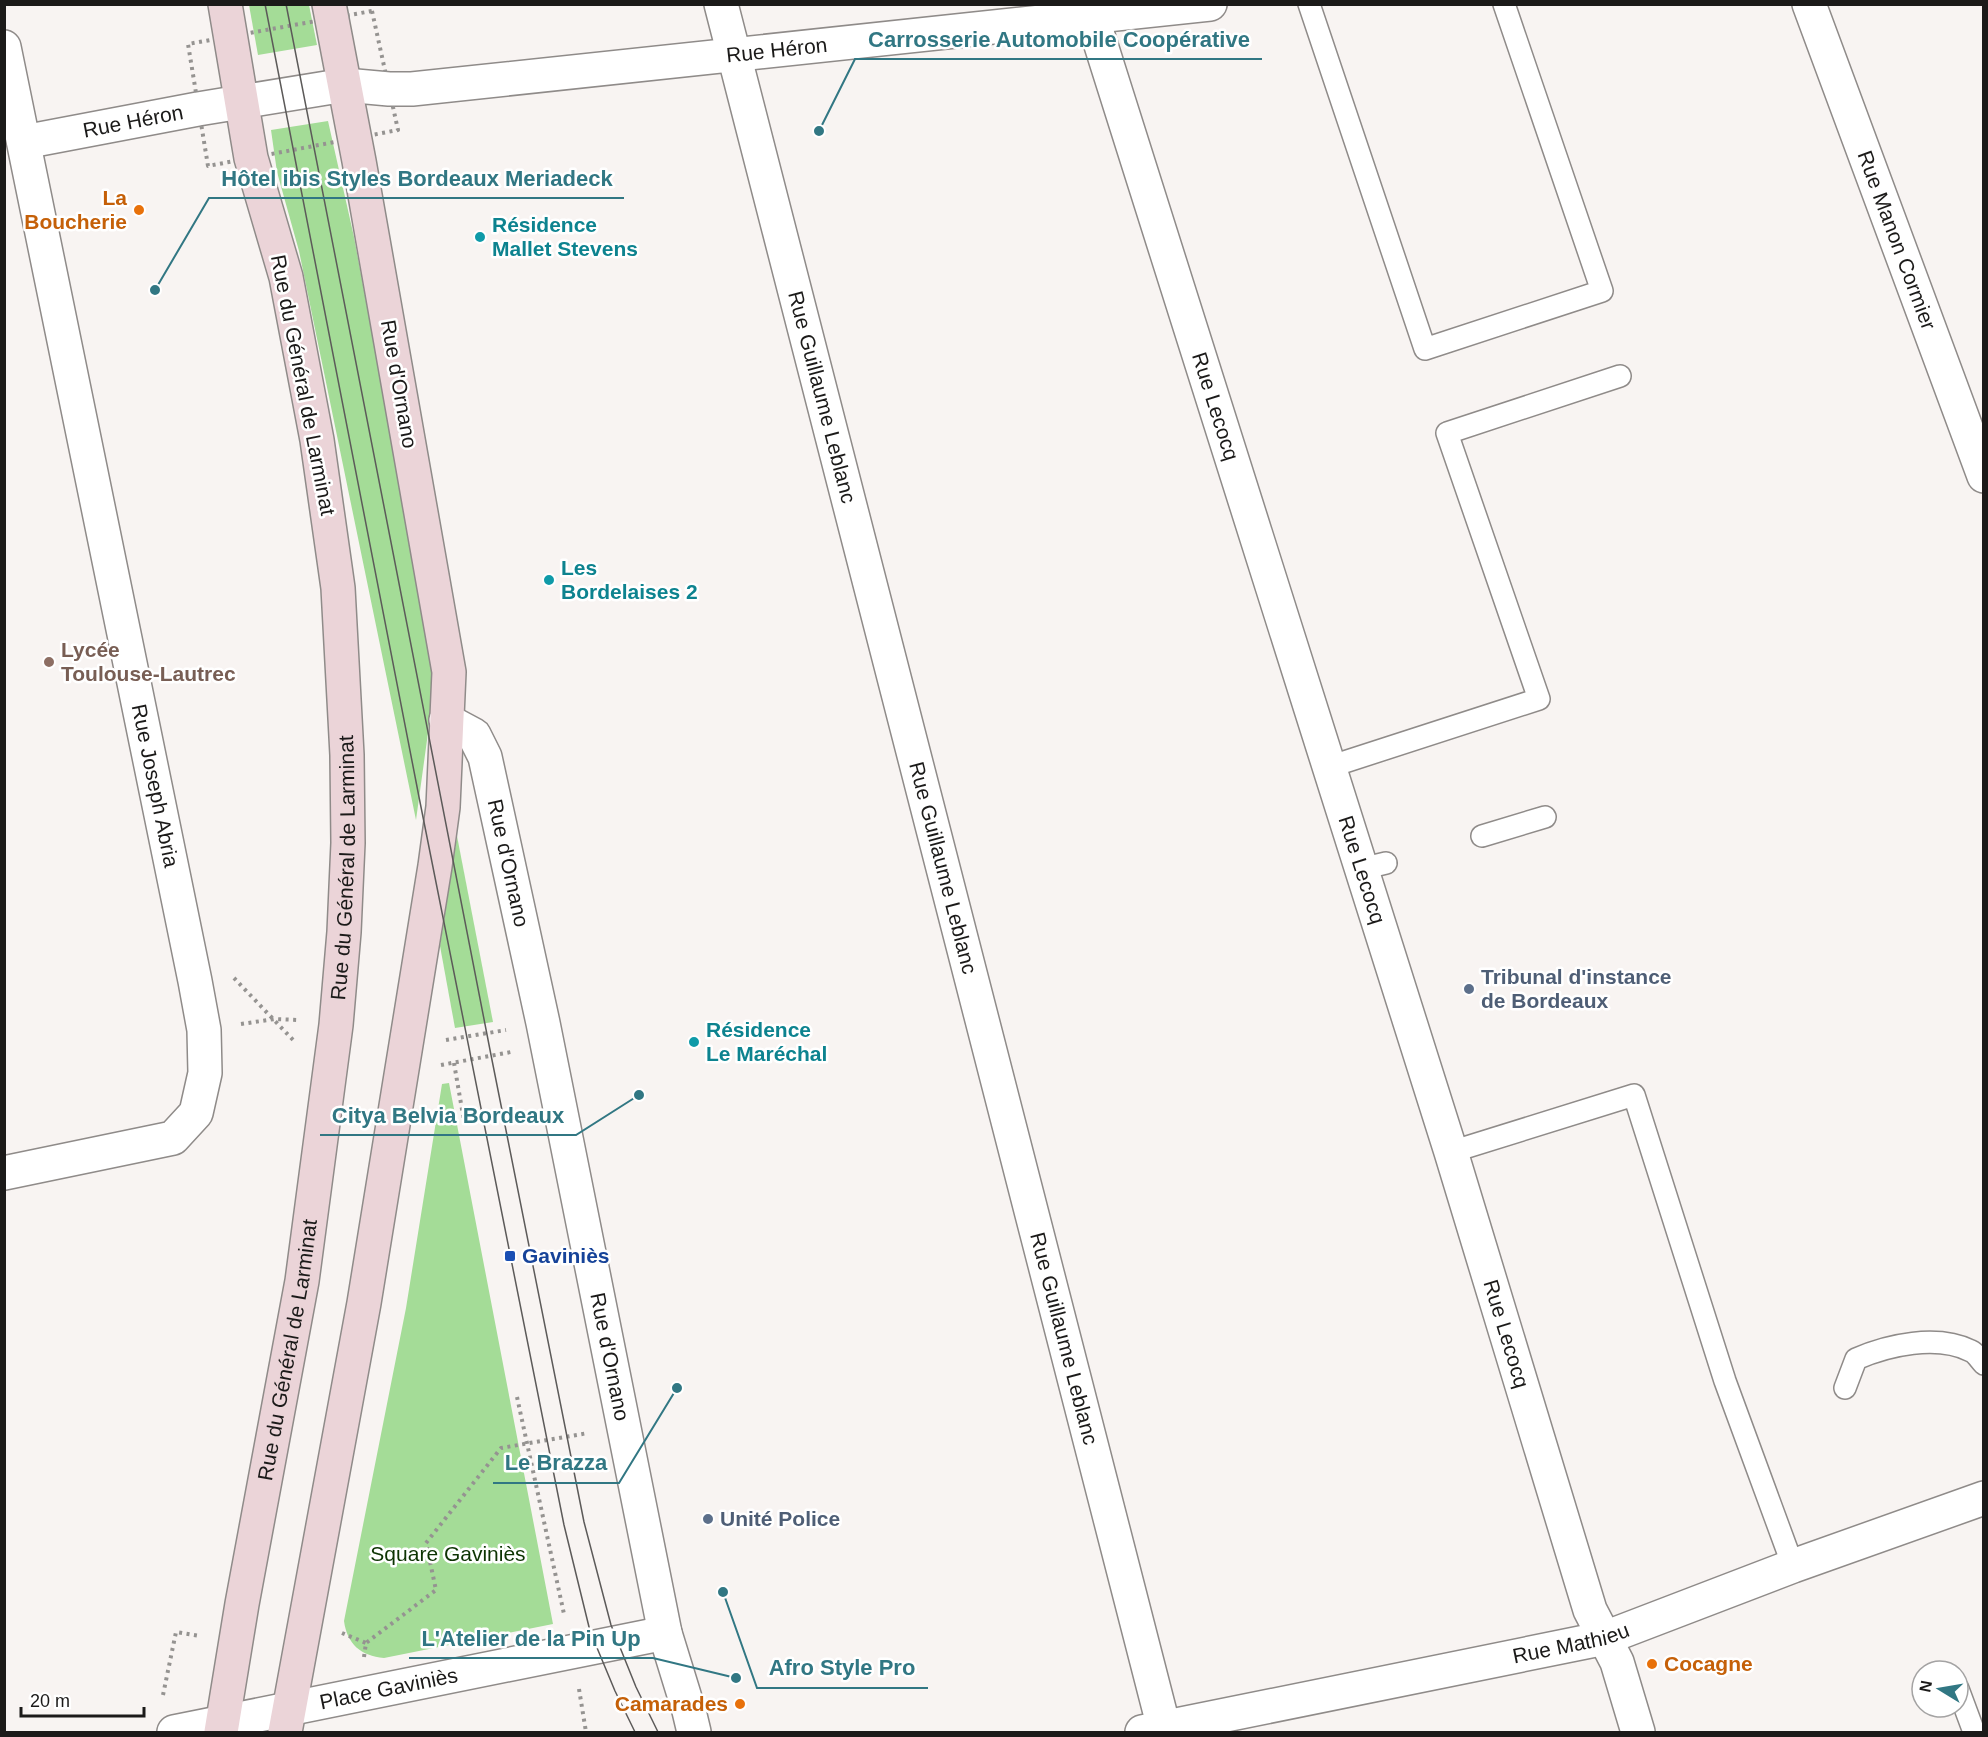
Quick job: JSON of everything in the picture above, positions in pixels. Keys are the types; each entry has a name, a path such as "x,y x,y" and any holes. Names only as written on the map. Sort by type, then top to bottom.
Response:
{"main road":[{"name":"Rue du Général de Larminat","path":"223,1729 242,1604 303,1281 336,1025 344,932 348,843 347,755 338,588 317,440 286,277 251,158 225,4"},
{"name":"Rue d'Ornano","path":"329,4 447,662 446,720"},
{"path":"287,1721 364,1303 410,1023 442,807 446,720"}],"street":[{"name":"Rue Guillaume Leblanc","path":"721,4 1157,1731"},
{"name":"Rue Héron","path":"24,142 345,85 389,90 411,89 734,56 1090,11 1210,4"},
{"name":"Rue Manon Cormier","path":"1809,4 1983,476"},
{"name":"Rue Lecocq","path":"1090,11 1329,767 1374,866 1451,1152 1590,1610 1617,1662 1638,1732"},
{"name":"Rue Joseph Abria","path":"4,47 195,981 204,1030 205,1073 196,1113 173,1138 4,1173"},
{"name":"Rue d'Ornano","path":"446,720 474,735 485,757 540,1012 665,1633 689,1711 693,1732"},
{"name":"Rue Mathieu","path":"1157,1731 1605,1638 1793,1566 1983,1498"},
{"name":"Place Gaviniès","path":"174,1732 287,1721 573,1652 665,1633"}],"lane":[{"path":"1309,4 1425,349 1602,291 1504,4"},
{"path":"1329,767 1539,699 1447,434 1620,376"},
{"path":"1482,836 1545,817"},
{"path":"1451,1152 1634,1095 1725,1381 1793,1566"},
{"path":"1845,1388 1856,1359 1879,1349 1944,1343 1972,1351 1983,1364"}],"path":[{"path":"453,1063 464,1120"},
{"path":"518,1397 526,1444 573,1652 586,1732"},
{"path":"366,1643 436,1590 426,1543 501,1449 624,1427"}],"green space":[{"path":"249,5 309,5 317,45 258,55"},
{"path":"328,121 354,237 434,664 428,733 416,820 299,251 277,172 271,130"},
{"path":"457,836 493,1022 455,1028 440,946"},
{"name":"Square Gaviniès","path":"449,1083 553,1624 384,1658 368,1655 356,1647 348,1636 344,1621 406,1308 442,1084"}],"tram line":[{"path":"265,4 419,797 564,1525 590,1631 635,1732"},
{"path":"286,4 584,1522 611,1625 636,1687 658,1732"}],"place":[{"name":"Carrosserie Automobile Coopérative","path":"819,131"},
{"name":"La Boucherie","path":"139,210"},
{"name":"Résidence Mallet Stevens","path":"480,237"},
{"name":"Hôtel ibis Styles Bordeaux Meriadeck","path":"155,290"},
{"name":"Les Bordelaises 2","path":"549,580"},
{"name":"Lycée Toulouse-Lautrec","path":"49,662"},
{"name":"Tribunal d'instance de Bordeaux","path":"1469,989"},
{"name":"Résidence Le Maréchal","path":"694,1042"},
{"name":"Citya Belvia Bordeaux","path":"639,1095"},
{"name":"Gaviniès","path":"510,1256"},
{"name":"Le Brazza","path":"677,1388"},
{"name":"Unité Police","path":"708,1519"},
{"name":"Afro Style Pro","path":"723,1592"},
{"name":"Cocagne","path":"1652,1664"},
{"name":"L'Atelier de la Pin Up","path":"736,1678"},
{"name":"Camarades","path":"740,1704"}]}
